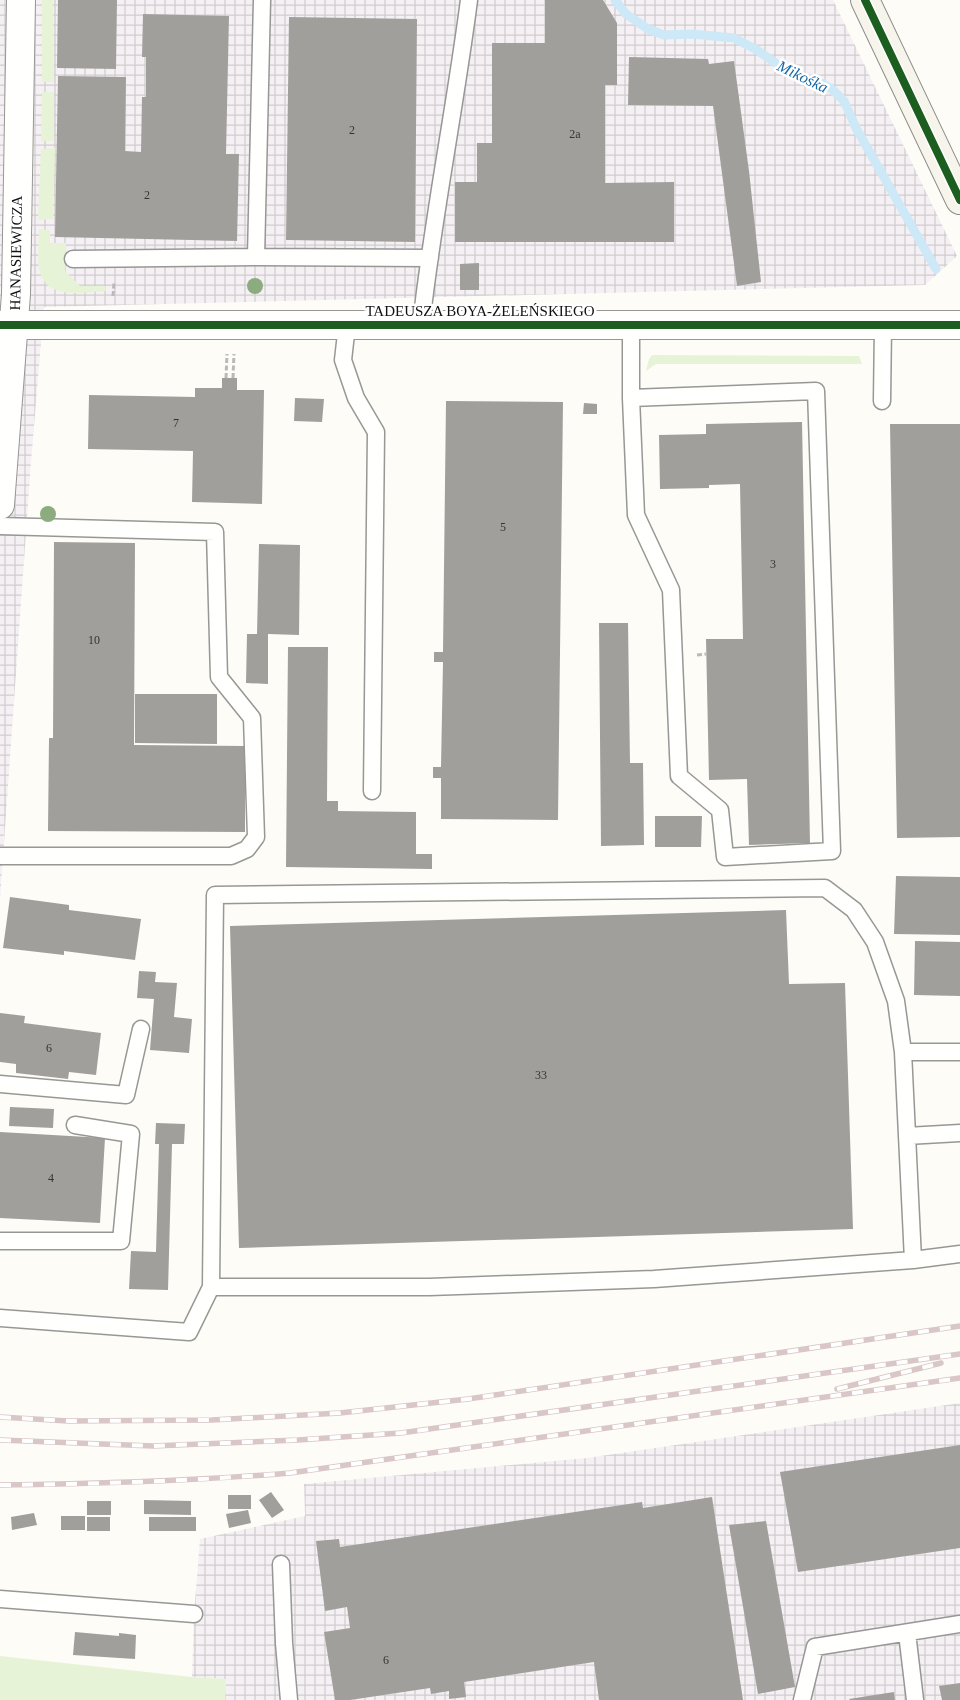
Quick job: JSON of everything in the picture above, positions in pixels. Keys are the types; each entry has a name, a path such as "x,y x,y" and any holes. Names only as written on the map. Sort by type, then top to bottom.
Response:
{"street":[{"name":"HANASIEWICZA","path":"0,505 22,28 21,0"},
{"path":"865,0 960,200"},
{"name":"TADEUSZA BOYA-ŻELEŃSKIEGO","path":"7,325 960,325"}],"lane":[{"path":"256,257 262,0"},
{"path":"421,325 430,258 460,77 469,0"},
{"path":"73,259 430,258"},
{"path":"346,325 343,360 356,398 376,432 372,791"},
{"path":"631,325 631,398 636,515 671,590 679,776 720,810 724,857 832,851 816,391 631,398"},
{"path":"882,401 883,326"},
{"path":"0,526 215,532 219,676 252,718 256,837 247,849 231,856 0,856"},
{"path":"0,1318 190,1332 211,1287 215,895 825,888 854,910 875,942 896,1001 903,1052 913,1260"},
{"path":"0,1084 126,1095 141,1029"},
{"path":"903,1052 960,1052"},
{"path":"0,1241 121,1241 131,1134 75,1125"},
{"path":"907,1136 960,1133"},
{"path":"211,1287 429,1287 645,1279 913,1260 960,1254"},
{"path":"281,1564 284,1643 290,1700"},
{"path":"0,1599 194,1614"},
{"path":"802,1700 815,1647 960,1624"},
{"path":"907,1633 915,1700"}],"path":[{"path":"226,378 227,352"},
{"path":"233,378 234,352"}],"shaded area":[{"path":"0,0 833,0 957,256 925,285 44,307 0,899"},
{"path":"960,1403 960,1700 225,1700 226,1679 192,1677 194,1614 200,1539 305,1516 304,1484 587,1458"}],"green space":[{"path":"42,0 53,0 54,82 42,82"},
{"path":"42,92 54,92 54,141 41,141"},
{"path":"55,148 53,219 38,220 41,149"},
{"path":"39,229 50,230 50,243 66,243 65,271 80,286 105,286 106,291 76,293 57,290 49,286 43,279 39,269"},
{"path":"652,355 859,356 862,364 656,364 646,371"},
{"path":"0,1656 226,1679 225,1700 0,1700"}],"building":[{"path":"58,0 117,0 116,69 57,68"},
{"path":"545,0 603,0 617,23 617,85 605,85 605,183 674,182 674,242 455,242 455,182 477,182 477,143 492,143 492,43 545,43"},
{"path":"143,14 229,16 226,154 239,154 237,241 55,237 58,76 126,77 125,151 141,152 142,97 146,97 146,57 142,57"},
{"path":"289,17 417,19 415,242 286,240"},
{"path":"629,57 708,59 709,64 734,61 749,171 761,282 737,286 713,106 628,105"},
{"path":"479,263 479,290 460,290 460,264"},
{"path":"222,378 237,378 237,390 264,390 262,504 192,502 193,451 88,449 89,395 195,397 195,388 222,388"},
{"path":"295,398 324,399 322,422 294,421"},
{"path":"446,401 563,402 558,820 441,819 441,778 433,778 433,767 441,767 443,662 434,662 434,652 443,652"},
{"path":"584,403 597,404 597,414 583,414"},
{"path":"802,422 810,843 749,845 747,779 709,780 706,639 743,639 740,484 709,485 709,488 660,489 659,435 706,434 706,424"},
{"path":"890,424 960,424 960,837 897,838"},
{"path":"54,542 135,543 134,745 245,746 245,832 48,831 49,738 53,738"},
{"path":"259,544 300,545 299,635 268,634 268,684 246,683 247,634 257,634"},
{"path":"599,623 628,623 630,763 643,763 644,845 601,846"},
{"path":"288,647 328,647 327,801 338,801 338,811 416,812 416,854 432,854 432,869 286,867"},
{"path":"135,694 217,694 217,744 135,743"},
{"path":"655,816 702,816 701,847 655,847"},
{"path":"896,876 960,877 960,935 894,934"},
{"path":"10,897 69,905 69,910 141,919 135,960 64,951 64,955 3,948"},
{"path":"786,910 789,984 845,983 853,1229 239,1248 230,926"},
{"path":"915,941 960,942 960,996 914,995"},
{"path":"139,971 156,972 155,982 177,983 174,1017 192,1019 189,1053 150,1050 154,999 137,998"},
{"path":"0,1013 25,1016 24,1023 101,1033 96,1075 69,1072 68,1079 16,1073 16,1064 0,1062"},
{"path":"10,1107 54,1109 53,1128 9,1126"},
{"path":"156,1123 185,1124 184,1144 172,1144 168,1290 129,1289 131,1251 156,1252 159,1144 155,1144"},
{"path":"0,1132 105,1138 100,1223 0,1218"},
{"path":"960,1445 960,1548 798,1572 780,1472"},
{"path":"271,1492 284,1510 272,1518 259,1500"},
{"path":"228,1495 251,1495 251,1509 228,1509"},
{"path":"712,1497 743,1700 599,1700 594,1662 464,1682 466,1697 449,1699 449,1691 431,1694 430,1688 350,1700 335,1700 324,1632 350,1628 347,1607 325,1611 316,1541 339,1539 340,1547 642,1502 643,1508"},
{"path":"144,1500 191,1501 191,1515 144,1514"},
{"path":"87,1501 111,1501 111,1515 87,1515"},
{"path":"248,1510 251,1523 229,1528 226,1514"},
{"path":"34,1513 37,1525 12,1530 11,1517"},
{"path":"61,1516 85,1516 85,1530 61,1530"},
{"path":"87,1517 110,1517 110,1531 87,1531"},
{"path":"149,1517 196,1517 196,1531 149,1531"},
{"path":"766,1521 795,1687 758,1694 729,1525"},
{"path":"75,1632 119,1636 119,1633 136,1635 135,1659 73,1655"},
{"path":"960,1683 960,1700 942,1700 939,1686"},
{"path":"894,1692 895,1700 849,1699"}],"waterway":[{"name":"Mikośka","path":"615,0 626,14 648,29 664,35 692,34 734,38 757,50 798,77 821,83 833,90 844,101 856,128 936,269"}],"railway":[{"path":"0,1417 68,1421 212,1420 340,1413 468,1399 960,1326"},
{"path":"0,1440 153,1446 298,1440 401,1433 960,1354"},
{"path":"837,1389 941,1363"},
{"path":"0,1485 145,1482 290,1473 960,1378"}],"cycle path":[{"path":"865,0 960,200"},
{"path":"0,325 960,325"}]}
